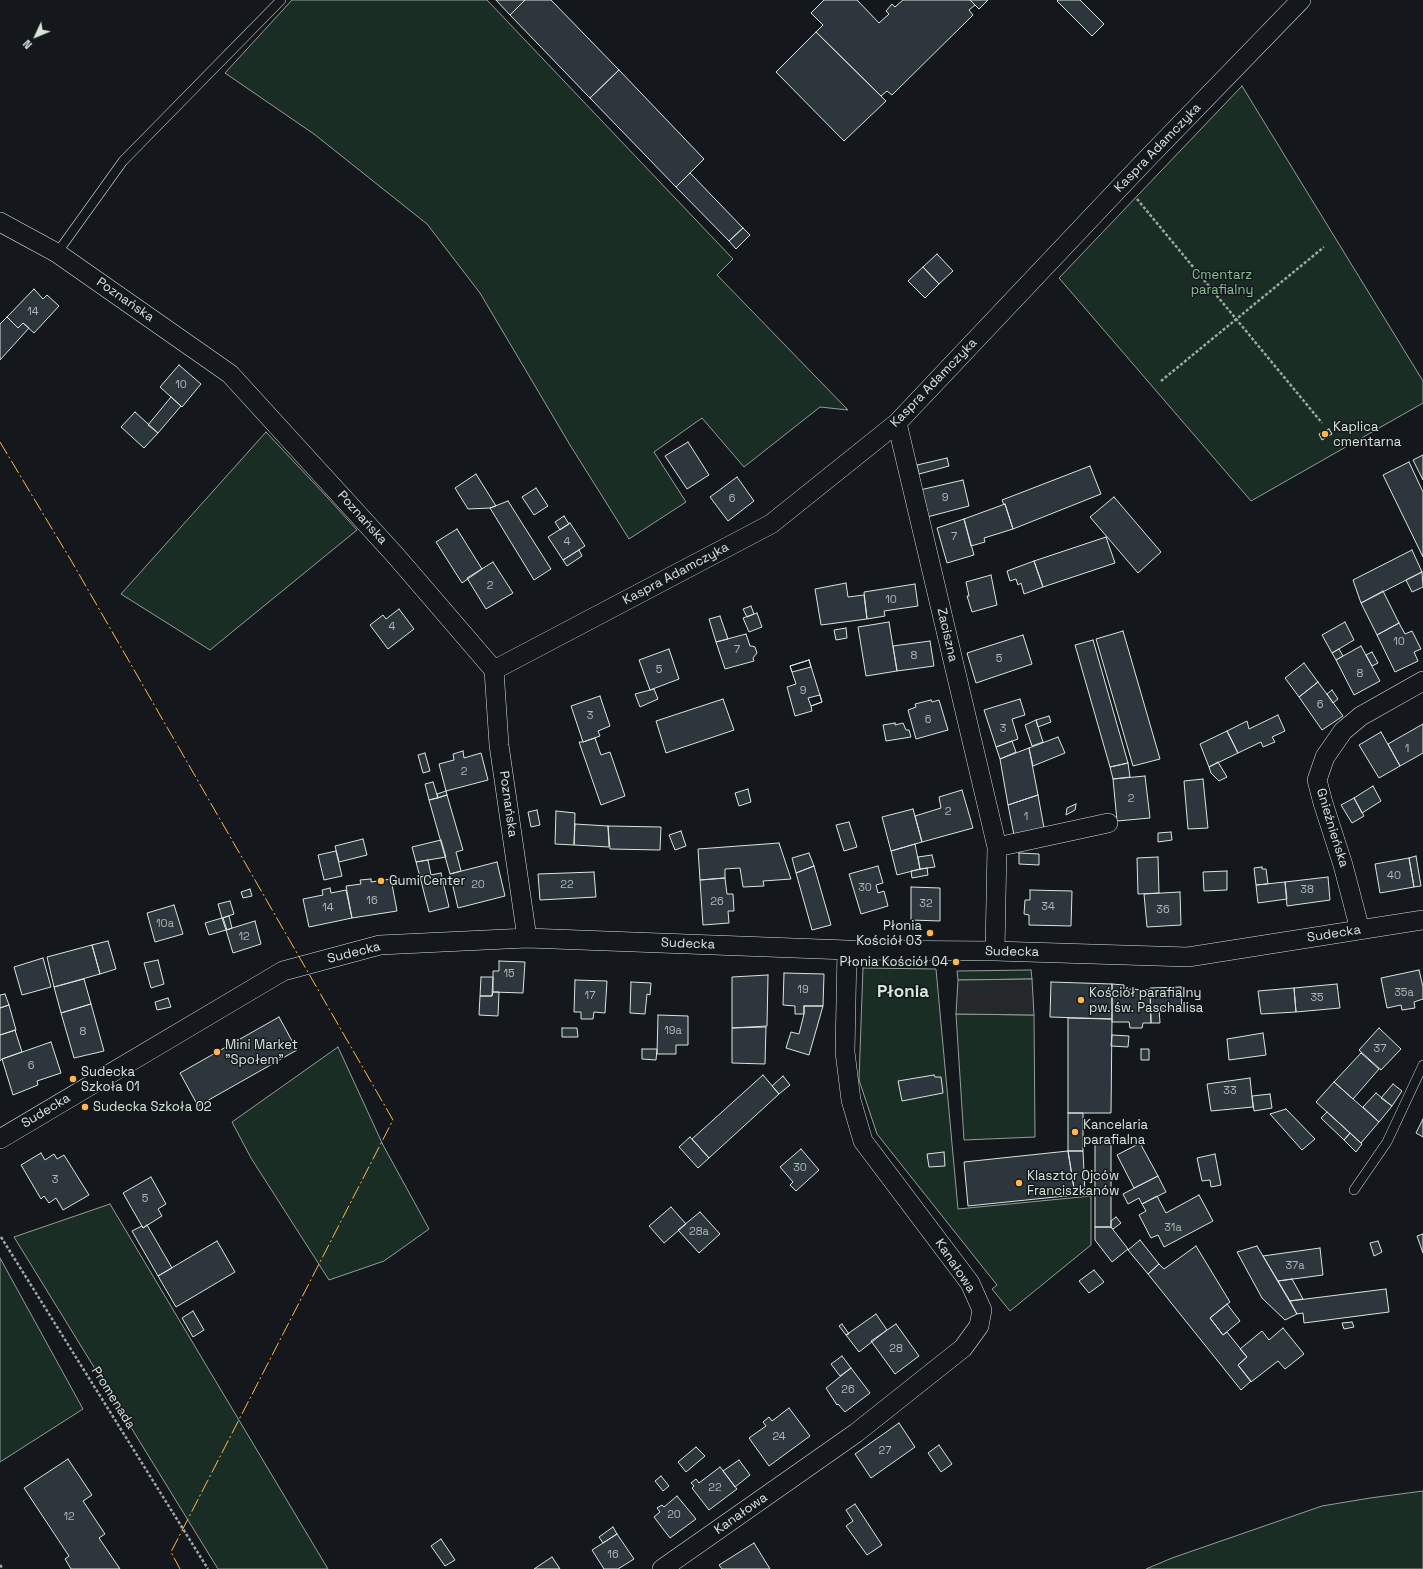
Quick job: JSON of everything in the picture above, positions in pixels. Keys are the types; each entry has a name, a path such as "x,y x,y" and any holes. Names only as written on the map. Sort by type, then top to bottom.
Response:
{"street":[{"name":"Kaspra Adamczyka","path":"494,670 771,524 897,423 1124,183 1301,0"},
{"name":"Poznańska","path":"0,222 57,252 230,374 396,556 494,670 500,744 527,938"},
{"name":"Zaciszna","path":"897,423 997,847 995,951"},
{"name":"Gnieźnieńska","path":"1360,930 1343,865 1317,780 1325,757 1343,731 1361,716 1423,681"},
{"path":"997,847 1108,823"},
{"name":"Sudecka","path":"0,1139 284,971 380,945 527,938 847,950 995,951 1188,957 1423,920"},
{"name":"Kanałowa","path":"662,1569 856,1433 963,1348 979,1326 982,1310 970,1282 863,1141 851,1100 845,1052 847,950"}],"lane":[{"path":"57,252 123,161 281,0"},
{"path":"1354,1190 1387,1142 1423,1065"}],"path":[{"path":"1124,183 1322,423"},
{"path":"1161,381 1324,246"},
{"name":"Promenada","path":"1,1237 208,1569"},
{"path":"0,1565 3,1569"}],"green space":[{"path":"292,0 487,0 733,259 717,275 848,410 820,407 744,467 702,418 654,452 686,502 629,539 570,445 480,293 427,224 314,134 225,73"},
{"name":"Cmentarz parafialny","path":"1242,86 1423,381 1423,403 1251,501 1059,278"},
{"path":"266,432 357,530 210,650 121,594"},
{"path":"863,968 936,969 958,1209 1091,1196 1091,1245 1010,1311 992,1289 997,1285 877,1134 859,1080"},
{"path":"1031,970 1032,979 958,980 957,971"},
{"path":"956,1014 1034,1015 1035,1137 964,1140"},
{"path":"338,1047 383,1145 429,1229 384,1261 329,1280 251,1158 232,1122"},
{"path":"110,1204 328,1569 218,1569 14,1237"},
{"path":"0,1258 83,1409 0,1462"},
{"path":"1423,1491 1423,1569 1146,1569 1172,1558 1322,1506"}],"shaded area":[{"path":"1032,979 1034,1015 956,1014 958,980"}],"building":[{"path":"496,0 525,0 510,15"},
{"path":"525,0 551,0 619,70 590,98 510,15"},
{"path":"824,0 857,0 879,23 889,14 886,11 892,4 895,7 903,0 970,0 975,5 969,10 973,15 892,95 887,91 881,96 816,32 823,25 811,13"},
{"path":"970,0 988,0 979,9"},
{"path":"1080,0 1104,24 1092,36 1057,1"},
{"path":"816,32 886,101 844,141 776,72"},
{"path":"619,70 704,159 676,187 590,98"},
{"path":"690,173 743,228 729,241 676,187"},
{"path":"743,228 750,235 736,249 729,241"},
{"path":"937,254 953,271 939,284 923,267"},
{"path":"923,267 939,284 925,298 908,281"},
{"path":"34,289 43,299 47,295 59,306 34,333 23,323 18,328 7,317"},
{"path":"7,317 18,328 23,323 29,328 0,360 0,324"},
{"path":"179,365 201,384 182,407 160,387"},
{"path":"171,397 181,406 158,433 148,425"},
{"path":"135,412 158,433 144,448 121,427"},
{"name":"Kaplica cmentarna","path":"1329,429 1332,434 1322,440 1319,434"},
{"path":"688,442 709,475 687,489 665,456"},
{"path":"1423,455 1423,480 1413,460"},
{"path":"947,458 949,466 919,474 917,465"},
{"path":"1409,462 1423,492 1423,557 1383,475"},
{"path":"1090,466 1101,494 1013,529 1005,504 1004,505 1002,500"},
{"path":"476,474 496,506 490,508 468,509 455,488"},
{"path":"737,477 754,501 728,521 710,497"},
{"path":"963,480 969,506 927,517 920,490"},
{"path":"536,488 548,506 534,515 522,497"},
{"path":"1114,497 1161,552 1138,573 1090,517"},
{"path":"508,501 551,569 534,580 490,508"},
{"path":"1005,504 1013,529 984,538 985,542 971,546 964,519"},
{"path":"564,516 569,524 560,530 555,522"},
{"path":"964,519 974,555 947,563 937,528"},
{"path":"570,523 585,546 563,560 548,537"},
{"path":"457,529 482,569 462,583 436,542"},
{"path":"1106,537 1115,563 1043,587 1034,561"},
{"path":"579,550 582,556 567,566 563,560"},
{"path":"1412,550 1422,572 1361,603 1353,580"},
{"path":"1034,561 1043,587 1024,594 1021,583 1018,585 1016,579 1010,581 1007,571"},
{"path":"493,562 513,593 486,609 467,578"},
{"path":"1422,572 1423,587 1412,592 1406,580"},
{"path":"991,575 997,605 972,612 967,596 969,596 966,582"},
{"path":"846,583 848,597 864,595 867,619 821,625 815,589"},
{"path":"915,584 918,606 884,611 885,616 867,619 864,592"},
{"path":"1383,591 1399,623 1377,635 1361,603"},
{"path":"751,606 754,614 747,617 743,609"},
{"path":"399,609 414,629 388,649 370,625 383,615 386,619"},
{"path":"757,613 762,627 749,632 743,618"},
{"path":"720,616 728,639 716,642 709,619"},
{"path":"889,622 897,671 866,676 858,627"},
{"path":"1345,622 1354,640 1332,653 1322,635"},
{"path":"1399,623 1405,634 1412,631 1421,649 1414,652 1418,661 1395,672 1377,635"},
{"path":"846,628 847,638 836,640 834,630"},
{"path":"1123,631 1160,759 1133,766 1096,639"},
{"path":"746,634 750,646 755,647 757,653 753,658 754,661 725,669 716,642"},
{"path":"1023,635 1032,664 976,683 967,653"},
{"path":"1093,640 1128,763 1110,767 1075,645"},
{"path":"930,641 934,666 897,671 893,646"},
{"path":"1361,646 1380,681 1354,695 1336,660"},
{"path":"669,649 679,679 650,690 639,660"},
{"path":"1339,649 1343,656 1336,660 1332,653"},
{"path":"1372,652 1378,663 1372,666 1366,655"},
{"path":"809,660 822,702 811,706 812,711 795,716 787,687 796,684 790,666"},
{"path":"809,660 811,667 792,672 790,666"},
{"path":"1304,663 1318,682 1299,697 1285,678"},
{"path":"1318,682 1343,716 1322,730 1299,697"},
{"path":"654,689 658,699 640,707 635,694"},
{"path":"1332,690 1338,699 1333,703 1327,694"},
{"path":"820,695 822,702 811,706 808,698"},
{"path":"600,696 610,726 598,731 600,736 583,742 571,706"},
{"path":"723,699 734,730 666,753 656,721"},
{"path":"1020,699 1025,715 1012,719 1018,739 996,747 984,710"},
{"path":"931,700 932,702 939,700 948,730 916,739 908,710 916,707 915,704"},
{"path":"1278,715 1285,731 1272,737 1275,742 1263,747 1261,742 1238,753 1227,731 1247,721 1249,729"},
{"path":"1049,716 1051,722 1038,727 1036,720"},
{"path":"1036,720 1043,742 1032,746 1025,725"},
{"path":"895,723 895,725 903,723 906,730 909,730 911,737 886,741 883,725"},
{"path":"1423,724 1423,753 1400,766 1388,744"},
{"path":"1227,731 1238,753 1209,767 1200,744"},
{"path":"1381,732 1400,766 1379,778 1359,745"},
{"path":"1058,737 1065,753 1033,766 1029,748"},
{"path":"595,738 601,755 610,752 625,796 601,805 579,742"},
{"path":"1012,741 1016,752 1000,759 996,747"},
{"path":"1029,748 1038,795 1008,805 1000,759"},
{"path":"463,751 464,758 481,753 488,780 446,791 439,764 454,760 453,754"},
{"path":"425,753 430,771 423,773 418,755"},
{"path":"1218,762 1227,777 1219,781 1211,773 1209,767"},
{"path":"1128,763 1130,777 1113,779 1110,767"},
{"path":"1145,776 1150,818 1117,821 1113,779"},
{"path":"1203,779 1208,828 1188,829 1184,781"},
{"path":"433,782 438,798 429,800 425,784"},
{"path":"1373,786 1381,801 1362,813 1354,798"},
{"path":"748,789 751,802 739,806 735,793"},
{"path":"962,790 973,828 922,842 915,816 941,808 939,797"},
{"path":"446,791 447,795 438,798 437,794"},
{"path":"447,795 463,850 456,852 461,871 450,874 429,800"},
{"path":"1038,795 1044,828 1014,835 1008,805"},
{"path":"1354,798 1364,816 1352,823 1341,805"},
{"path":"1076,804 1075,810 1066,815 1067,808"},
{"path":"913,809 922,842 891,851 882,817"},
{"path":"537,810 540,825 531,827 528,812"},
{"path":"556,811 575,813 574,845 555,844"},
{"path":"849,822 857,847 844,851 836,825"},
{"path":"575,824 608,826 609,847 574,845"},
{"path":"608,826 661,827 660,850 610,849"},
{"path":"681,831 686,846 675,850 669,835"},
{"path":"1171,832 1172,840 1158,842 1158,833"},
{"path":"363,839 367,855 339,862 335,846"},
{"path":"441,840 446,857 416,862 412,847"},
{"path":"779,843 791,879 763,881 764,886 743,887 740,868 725,869 725,878 700,880 698,849"},
{"path":"915,844 920,869 897,875 891,851"},
{"path":"336,851 342,876 324,880 318,855"},
{"path":"809,853 814,866 796,873 792,858"},
{"path":"1019,853 1039,854 1039,865 1019,864"},
{"path":"932,855 935,867 920,869 918,857"},
{"path":"1416,856 1421,886 1414,887 1409,858"},
{"path":"1158,857 1159,893 1138,894 1137,858"},
{"path":"1409,858 1414,887 1380,893 1375,864"},
{"path":"428,860 431,875 420,877 416,862"},
{"path":"497,862 505,896 458,908 450,874"},
{"path":"814,866 831,925 812,930 796,873"},
{"path":"878,866 883,883 876,885 878,893 884,891 888,906 861,914 849,874"},
{"path":"1262,867 1262,869 1266,869 1268,884 1256,885 1254,868"},
{"path":"927,868 928,875 912,878 911,871"},
{"path":"1227,871 1227,890 1204,891 1203,872"},
{"path":"594,872 596,897 540,900 538,874"},
{"path":"441,873 449,907 429,912 420,877"},
{"path":"1328,877 1330,900 1287,906 1285,882"},
{"path":"725,878 727,894 733,894 734,911 728,911 729,923 703,925 700,880"},
{"path":"371,879 371,882 391,879 397,911 352,918 346,886 361,884 360,880"},
{"path":"1285,882 1287,899 1258,903 1256,885"},
{"path":"911,887 940,888 940,921 911,920"},
{"path":"330,888 331,893 346,890 352,918 309,927 303,899 323,895 322,890"},
{"path":"250,889 252,896 243,898 241,892"},
{"path":"1030,890 1072,891 1071,926 1029,925 1029,915 1024,914 1025,900 1030,900"},
{"path":"1180,892 1181,925 1147,927 1144,894"},
{"path":"230,901 234,914 222,918 218,904"},
{"path":"174,905 183,934 155,942 147,913"},
{"path":"229,916 232,928 227,930 223,918"},
{"path":"222,918 226,930 209,935 205,923"},
{"path":"255,921 261,944 233,953 226,930"},
{"path":"108,941 116,969 100,974 92,945"},
{"path":"92,945 100,974 54,987 47,957"},
{"path":"43,958 51,987 22,995 14,967"},
{"path":"158,960 164,984 151,988 144,963"},
{"path":"499,961 525,962 523,993 493,992 493,971 499,971"},
{"path":"1419,970 1423,987 1423,999 1414,1002 1415,1008 1402,1010 1401,1005 1387,1008 1381,978"},
{"path":"784,973 824,974 823,1006 804,1006 804,1014 795,1014 795,1006 783,1005"},
{"path":"768,975 767,1026 732,1028 732,977"},
{"path":"481,977 493,977 492,996 480,996"},
{"path":"84,979 91,1004 61,1013 54,987"},
{"path":"575,980 607,981 605,1013 594,1012 593,1019 581,1019 581,1012 574,1012"},
{"path":"631,982 651,983 650,995 647,994 645,1014 630,1013"},
{"name":"Kościół parafialny pw. św. Paschalisa","path":"1051,982 1112,984 1112,1019 1050,1017"},
{"path":"1112,984 1124,985 1124,989 1150,990 1151,1023 1143,1023 1142,1028 1130,1028 1129,1022 1112,1022"},
{"path":"1337,984 1340,1008 1296,1012 1294,988"},
{"path":"1181,987 1182,1009 1159,1009 1160,1023 1151,1023 1150,988"},
{"path":"1294,988 1296,1012 1261,1014 1258,991"},
{"path":"493,992 499,992 498,1016 479,1015 480,996 492,996"},
{"path":"5,994 9,1005 0,1008 0,995"},
{"path":"168,998 171,1007 157,1010 155,1002"},
{"path":"91,1004 104,1051 74,1058 61,1013"},
{"path":"9,1005 16,1030 0,1035 0,1008"},
{"path":"804,1006 823,1006 809,1055 786,1048 791,1032 799,1034 804,1014"},
{"path":"658,1015 688,1016 688,1045 676,1045 676,1054 657,1054"},
{"path":"279,1017 297,1050 198,1106 180,1073"},
{"path":"1068,1018 1112,1019 1111,1113 1068,1113"},
{"path":"766,1027 765,1064 732,1063 732,1028"},
{"path":"562,1028 577,1028 578,1037 562,1037"},
{"path":"1379,1028 1401,1049 1381,1070 1359,1050"},
{"path":"15,1030 22,1052 0,1061 0,1035"},
{"path":"1263,1033 1266,1055 1229,1060 1227,1039"},
{"path":"1112,1035 1129,1036 1128,1047 1111,1046"},
{"path":"51,1042 61,1073 37,1081 38,1085 13,1095 2,1059"},
{"path":"642,1049 657,1049 656,1060 642,1059"},
{"path":"1141,1049 1149,1049 1149,1060 1141,1060"},
{"path":"1361,1053 1379,1069 1353,1099 1334,1082"},
{"path":"763,1075 779,1094 709,1158 692,1139"},
{"path":"934,1075 935,1077 941,1077 943,1093 902,1101 898,1081"},
{"path":"783,1076 790,1085 779,1094 772,1086"},
{"path":"1250,1078 1253,1107 1211,1111 1207,1084"},
{"path":"1334,1082 1379,1122 1361,1143 1316,1102"},
{"path":"1393,1084 1402,1091 1392,1106 1381,1098"},
{"path":"1376,1093 1392,1106 1379,1122 1363,1107"},
{"path":"1270,1094 1272,1108 1254,1111 1252,1096"},
{"path":"1286,1109 1315,1139 1302,1150 1270,1114"},
{"path":"1327,1112 1350,1133 1344,1140 1321,1118"},
{"path":"1068,1113 1083,1113 1083,1151 1068,1151"},
{"path":"1423,1119 1423,1137 1416,1133"},
{"path":"1350,1133 1362,1144 1356,1152 1344,1140"},
{"path":"690,1137 709,1158 698,1168 679,1147"},
{"path":"1111,1141 1111,1227 1095,1227 1095,1142"},
{"path":"1140,1143 1158,1176 1134,1188 1117,1155"},
{"path":"801,1149 819,1170 796,1191 790,1185 793,1182 780,1167"},
{"name":"Klasztor Ojców Franciszkanów","path":"1068,1151 1075,1195 968,1206 964,1162"},
{"path":"1068,1151 1083,1151 1085,1193 1075,1194"},
{"path":"944,1152 945,1166 929,1167 927,1154"},
{"path":"41,1153 45,1160 54,1154 57,1159 64,1155 89,1195 63,1210 56,1198 49,1203 44,1196 41,1199 21,1165"},
{"path":"1215,1154 1221,1185 1211,1187 1210,1180 1202,1181 1197,1158"},
{"path":"1158,1176 1166,1192 1142,1204 1139,1198 1128,1204 1123,1194"},
{"path":"151,1177 166,1204 158,1209 162,1216 143,1228 123,1193"},
{"path":"1199,1195 1213,1221 1164,1247 1158,1235 1151,1238 1139,1215 1146,1211 1142,1204 1157,1196 1166,1213"},
{"path":"671,1207 686,1224 664,1243 649,1226"},
{"path":"700,1212 720,1234 699,1253 678,1230"},
{"path":"1116,1217 1121,1223 1113,1229 1111,1227 1111,1221"},
{"path":"147,1225 172,1268 158,1276 132,1231 142,1226 143,1228"},
{"path":"1095,1227 1111,1227 1128,1249 1112,1262 1095,1240"},
{"path":"1423,1234 1423,1253 1417,1236"},
{"path":"1140,1240 1159,1264 1148,1274 1128,1250"},
{"path":"217,1241 235,1272 176,1307 158,1276"},
{"path":"1378,1241 1382,1252 1374,1256 1370,1243"},
{"path":"1196,1246 1230,1302 1210,1318 1223,1335 1227,1332 1247,1357 1238,1365 1251,1381 1241,1390 1148,1274 1159,1264 1164,1269"},
{"path":"1257,1246 1297,1314 1285,1320 1262,1298 1237,1252"},
{"path":"1320,1248 1323,1275 1278,1281 1263,1256"},
{"path":"1094,1270 1104,1282 1089,1293 1079,1281"},
{"path":"1292,1279 1303,1299 1290,1301 1278,1281"},
{"path":"1386,1289 1389,1312 1304,1323 1303,1313 1297,1314 1290,1301"},
{"path":"1227,1304 1240,1321 1223,1335 1210,1318"},
{"path":"193,1311 204,1330 193,1337 182,1318"},
{"path":"876,1314 887,1330 859,1352 846,1335"},
{"path":"1352,1322 1354,1327 1344,1329 1342,1323"},
{"path":"842,1324 849,1334 846,1335 839,1326"},
{"path":"896,1324 919,1356 895,1374 871,1341"},
{"path":"1283,1328 1304,1354 1285,1369 1278,1361 1251,1382 1238,1365 1247,1357 1240,1349 1262,1331 1269,1340"},
{"path":"842,1356 851,1368 840,1376 831,1364"},
{"path":"851,1368 870,1393 845,1412 838,1404 837,1405 826,1388"},
{"path":"789,1408 810,1436 769,1466 749,1438 766,1426 763,1422 769,1417 772,1421"},
{"path":"899,1423 915,1447 871,1478 855,1454"},
{"path":"939,1445 952,1464 941,1472 928,1453"},
{"path":"696,1447 705,1456 686,1472 678,1462"},
{"path":"68,1459 92,1495 83,1501 105,1534 99,1538 120,1569 71,1569 65,1559 69,1556 24,1488"},
{"path":"739,1460 750,1475 735,1487 723,1471"},
{"path":"720,1467 737,1489 709,1510 692,1488 694,1486 691,1483 696,1479 699,1483"},
{"path":"661,1476 669,1486 663,1491 655,1481"},
{"path":"677,1496 696,1519 670,1538 654,1517 660,1512 657,1508 662,1505 664,1507"},
{"path":"855,1504 882,1545 867,1555 846,1526 853,1521 846,1510"},
{"path":"613,1527 617,1534 603,1543 599,1537"},
{"path":"617,1534 634,1559 618,1569 604,1569 592,1550"},
{"path":"441,1539 455,1560 445,1566 431,1546"},
{"path":"754,1543 770,1569 722,1569 719,1565"},
{"path":"552,1557 560,1569 534,1569"}],"power":[{"path":"0,442 72,562 393,1120 171,1552 180,1569"}],"place":[{"name":"Kaplica cmentarna","path":"1325,434"},
{"name":"Gumi Center","path":"381,881"},
{"name":"Płonia Kościół 03","path":"930,933"},
{"name":"Płonia Kościół 04","path":"956,962"},
{"name":"Kościół parafialny pw. św. Paschalisa","path":"1081,1000"},
{"name":"Mini Market \"Społem\"","path":"217,1052"},
{"name":"Sudecka Szkoła 01","path":"73,1079"},
{"name":"Sudecka Szkoła 02","path":"85,1107"},
{"name":"Kancelaria parafialna","path":"1075,1132"},
{"name":"Klasztor Ojców Franciszkanów","path":"1019,1183"}],"district":[{"name":"Płonia","path":"903,992"}]}
